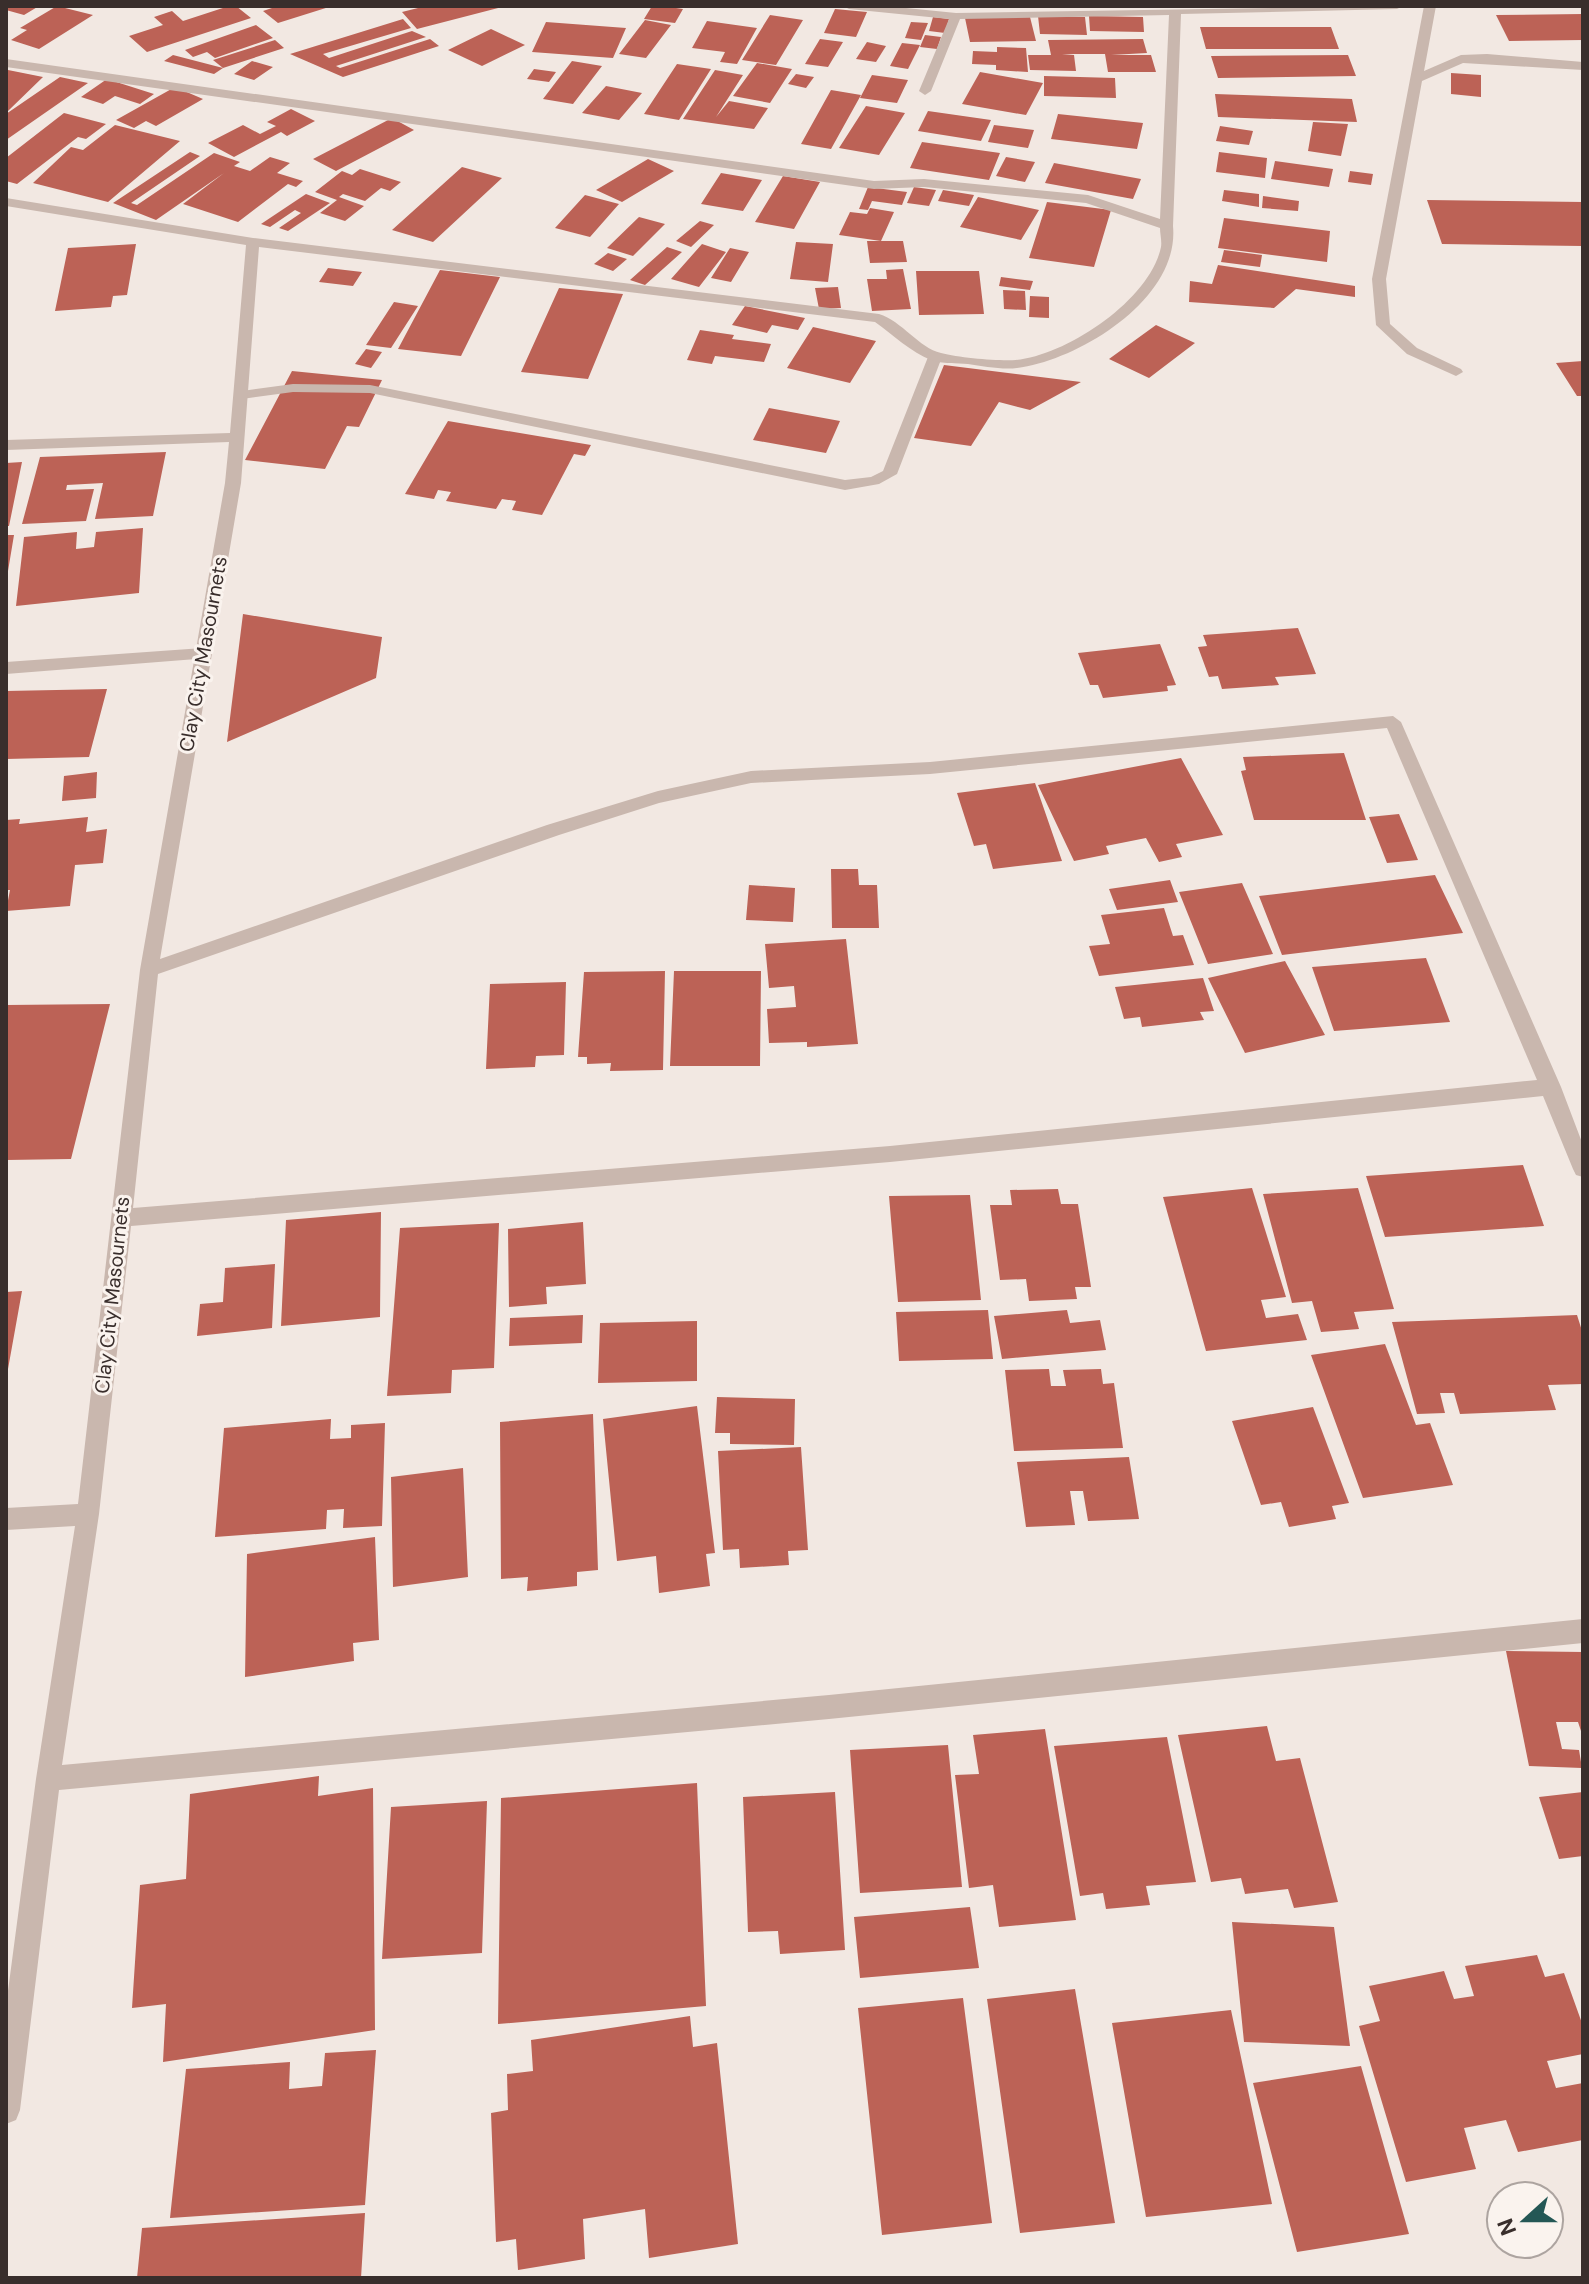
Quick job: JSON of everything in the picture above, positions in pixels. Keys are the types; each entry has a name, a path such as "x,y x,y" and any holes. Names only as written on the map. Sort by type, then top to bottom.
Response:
{"street":[{"path":"849,6 956,16 1397,6"},
{"path":"1430,6 1379,279 1383,325 1412,351 1456,372"},
{"path":"6,202 253,242 879,318 935,357 1015,364 1053,355 1085,340 1124,312 1153,277 1168,246 1166,226 1175,11"},
{"path":"925,91 956,16"},
{"path":"1417,79 1461,59 1583,66"},
{"path":"6,63 874,185 924,183 1088,199 1166,226"},
{"name":"Clay City Masournets","path":"6,2110 48,1779 88,1514 149,970 233,483 253,242"},
{"path":"242,395 293,388 370,389 845,485 874,481 889,474 935,357"},
{"path":"6,445 239,437"},
{"path":"6,668 203,654"},
{"path":"149,970 553,830 658,797 751,777 930,768 1393,722 1551,1087 1583,1169"},
{"path":"120,1218 890,1154 1551,1087"},
{"path":"6,1519 88,1514"},
{"path":"48,1779 829,1707 1583,1631"}],"building":[{"path":"9,6 39,6 24,15 6,10"},
{"path":"57,6 93,15 39,49 11,40 27,30 20,28"},
{"path":"236,6 251,18 147,52 129,36 163,25 154,17 172,11 183,21"},
{"path":"278,6 329,7 278,23 263,11"},
{"path":"426,6 502,7 417,29 402,12"},
{"path":"652,6 683,9 675,23 644,19"},
{"path":"835,9 867,12 856,37 824,33"},
{"path":"1583,14 1583,40 1509,41 1496,15"},
{"path":"770,15 803,20 776,65 742,60"},
{"path":"1038,16 1085,17 1087,35 1040,34"},
{"path":"1089,16 1143,17 1144,32 1090,31"},
{"path":"933,17 949,19 945,33 929,31"},
{"path":"1030,17 1036,41 970,42 965,18"},
{"path":"403,19 411,28 323,54 329,58 412,31 426,37 336,66 340,68 430,39 439,46 343,77 290,54"},
{"path":"645,20 671,25 646,58 619,54"},
{"path":"707,21 757,28 737,64 720,62 725,52 692,48"},
{"path":"546,22 626,28 613,58 532,52"},
{"path":"911,22 928,23 921,40 905,38"},
{"path":"256,25 273,38 215,58 207,52 193,57 185,50"},
{"path":"1200,27 1331,27 1339,49 1206,49"},
{"path":"491,29 525,45 482,66 448,50"},
{"path":"925,35 941,37 937,49 920,47"},
{"path":"820,39 843,42 828,67 805,64"},
{"path":"1143,39 1147,53 1111,55 1151,55 1156,72 1108,72 1105,54 1062,54 1074,55 1076,71 1030,70 1028,55 1051,55 1048,40"},
{"path":"275,40 284,48 223,68 213,60"},
{"path":"867,42 886,46 876,62 856,59"},
{"path":"902,43 920,45 908,69 890,66"},
{"path":"997,47 1026,48 1028,72 996,70 996,65 972,64 973,51 997,52"},
{"path":"173,55 223,68 214,74 164,61"},
{"path":"1348,55 1356,76 1218,78 1211,56"},
{"path":"252,61 273,67 254,80 234,74"},
{"path":"572,61 602,66 573,104 543,99"},
{"path":"757,63 792,69 770,103 733,96"},
{"path":"677,64 711,69 679,120 644,114"},
{"path":"534,69 556,72 549,82 527,79"},
{"path":"715,70 743,75 716,117 729,101 768,108 754,129 683,119"},
{"path":"6,72 43,77 8,111"},
{"path":"980,72 1043,83 1026,115 962,104"},
{"path":"1451,73 1481,75 1481,97 1451,94"},
{"path":"796,74 814,77 806,88 788,84"},
{"path":"872,75 908,80 897,103 860,98"},
{"path":"1044,76 1115,78 1116,98 1044,96"},
{"path":"60,77 88,83 6,140 6,114"},
{"path":"107,79 154,94 140,104 115,96 103,104 81,97"},
{"path":"606,86 642,93 619,120 582,113"},
{"path":"175,87 203,99 156,126 146,121 134,128 116,120"},
{"path":"831,90 861,95 831,149 801,144"},
{"path":"1215,94 1352,99 1357,122 1218,117"},
{"path":"866,106 905,113 879,155 839,148"},
{"path":"291,109 315,121 287,136 281,132 234,157 208,143 243,125 260,134 276,126 267,122"},
{"path":"928,111 991,120 981,141 918,131"},
{"path":"64,113 106,124 86,139 78,137 17,184 6,181 6,158"},
{"path":"1058,114 1143,123 1137,149 1051,139"},
{"path":"392,118 414,130 336,171 313,159"},
{"path":"1313,122 1348,124 1341,156 1308,151"},
{"path":"115,125 180,141 108,202 33,183 71,147 83,150"},
{"path":"994,125 1034,130 1028,148 988,142"},
{"path":"1220,126 1253,131 1249,145 1216,141"},
{"path":"922,142 1000,153 989,180 910,168"},
{"path":"190,152 200,156 131,203 137,205 214,153 240,162 234,166 250,171 270,157 290,163 277,173 303,181 296,187 288,184 238,222 183,204 224,173 156,220 113,203"},
{"path":"1219,152 1267,158 1265,178 1216,172"},
{"path":"1006,157 1035,162 1025,182 996,176"},
{"path":"648,159 674,171 622,202 596,190"},
{"path":"1275,161 1333,169 1329,187 1271,179"},
{"path":"1054,163 1141,179 1133,199 1045,183"},
{"path":"462,167 502,178 433,242 392,230"},
{"path":"360,169 401,182 390,191 381,188 365,201 343,194 339,197 364,206 345,221 320,213 337,200 315,192 342,171 352,175"},
{"path":"1350,171 1373,174 1371,185 1348,182"},
{"path":"721,173 762,180 743,211 701,204"},
{"path":"783,176 820,182 794,229 755,222"},
{"path":"868,187 907,192 902,205 872,201 868,210 859,209"},
{"path":"914,187 936,190 929,206 907,203"},
{"path":"943,190 974,195 969,206 938,201"},
{"path":"1224,190 1259,194 1259,207 1222,201"},
{"path":"306,194 330,203 288,231 279,228 301,213 295,210 270,227 261,224"},
{"path":"585,195 619,204 590,237 555,228"},
{"path":"1263,196 1299,201 1298,211 1262,208"},
{"path":"978,197 1039,210 1021,240 960,227"},
{"path":"1427,200 1583,202 1583,246 1442,244"},
{"path":"1047,202 1111,210 1094,267 1029,258"},
{"path":"870,208 894,212 881,241 839,235 850,212 867,214"},
{"path":"639,217 665,224 633,256 607,248"},
{"path":"1224,218 1330,231 1327,262 1218,248"},
{"path":"700,221 714,225 691,247 676,241"},
{"path":"867,241 903,241 907,262 870,263"},
{"path":"796,242 833,244 828,282 790,279"},
{"path":"136,244 127,295 113,296 111,307 55,311 68,248"},
{"path":"702,244 726,252 699,287 671,279"},
{"path":"667,247 682,252 645,285 630,280"},
{"path":"730,248 749,252 731,282 711,278"},
{"path":"1224,250 1262,255 1260,267 1221,262"},
{"path":"608,253 627,259 613,271 594,264"},
{"path":"1218,265 1355,286 1355,297 1296,289 1274,308 1189,302 1190,281 1212,284"},
{"path":"328,268 362,272 353,286 319,282"},
{"path":"903,269 911,309 872,311 867,279 887,279 886,270"},
{"path":"440,270 500,277 461,356 398,349"},
{"path":"916,271 979,271 984,314 919,315"},
{"path":"1001,277 1033,281 1030,290 999,286"},
{"path":"838,287 841,308 819,309 815,288"},
{"path":"559,288 623,294 588,379 521,372"},
{"path":"1003,290 1025,291 1026,310 1004,309"},
{"path":"1030,296 1049,297 1049,318 1029,317"},
{"path":"394,302 418,306 391,348 366,345"},
{"path":"745,306 805,318 798,330 772,325 767,333 732,325"},
{"path":"1156,325 1195,343 1149,378 1109,359"},
{"path":"813,327 876,341 850,383 787,368"},
{"path":"700,330 734,335 732,339 771,344 764,362 715,356 712,364 687,360"},
{"path":"366,349 382,352 371,368 355,364"},
{"path":"1583,361 1583,396 1577,396 1556,363"},
{"path":"944,365 1081,382 1030,410 999,402 971,446 914,438"},
{"path":"292,371 382,380 359,427 347,426 325,469 245,460"},
{"path":"769,408 840,421 826,453 753,440"},
{"path":"448,421 591,445 585,456 574,454 542,515 512,510 516,501 502,499 496,509 446,501 451,492 438,490 434,499 405,494"},
{"path":"166,452 153,516 95,519 103,483 67,485 66,490 94,489 86,521 22,524 40,457"},
{"path":"22,462 9,526 6,526 6,463"},
{"path":"143,528 139,593 16,606 24,537 77,532 76,549 94,547 96,532"},
{"path":"6,535 14,535 8,571 6,571"},
{"path":"243,614 382,637 376,678 227,742"},
{"path":"1298,628 1316,674 1275,677 1279,685 1222,689 1218,676 1209,677 1198,647 1207,646 1203,635"},
{"path":"1160,644 1176,685 1167,686 1168,691 1103,698 1098,685 1090,685 1078,653"},
{"path":"107,689 89,757 6,759 6,691"},
{"path":"1344,753 1366,820 1254,820 1241,771 1246,770 1243,757"},
{"path":"1181,758 1223,835 1176,844 1182,857 1159,862 1146,838 1106,846 1109,854 1074,861 1038,785"},
{"path":"97,772 96,798 62,801 64,776"},
{"path":"1035,783 1062,861 993,869 986,844 974,846 957,793"},
{"path":"1399,814 1418,860 1387,863 1369,817"},
{"path":"88,817 86,832 107,829 103,863 75,865 70,906 6,911 10,890 6,890 6,820 20,819 19,824"},
{"path":"831,869 858,869 859,885 877,885 879,928 832,928"},
{"path":"1435,875 1463,933 1282,955 1259,896"},
{"path":"1170,880 1178,902 1117,910 1109,889"},
{"path":"1242,883 1273,954 1208,964 1179,892"},
{"path":"749,885 795,888 793,922 746,920"},
{"path":"1164,908 1173,936 1183,935 1194,965 1099,976 1089,946 1110,944 1101,915"},
{"path":"846,939 858,1044 807,1047 807,1042 769,1043 767,1009 796,1007 794,986 769,988 765,944"},
{"path":"1426,958 1450,1022 1334,1031 1312,967"},
{"path":"1285,961 1325,1035 1245,1053 1208,978"},
{"path":"665,971 663,1070 610,1071 611,1063 587,1064 587,1057 578,1057 584,972"},
{"path":"674,971 761,971 760,1066 670,1066"},
{"path":"1203,978 1214,1011 1200,1012 1204,1020 1142,1027 1140,1017 1124,1019 1115,987"},
{"path":"566,982 564,1055 536,1056 535,1067 486,1069 490,984"},
{"path":"110,1004 71,1159 6,1160 6,1005"},
{"path":"1523,1165 1544,1226 1385,1237 1366,1176"},
{"path":"1252,1188 1286,1297 1261,1300 1266,1318 1298,1314 1307,1340 1206,1351 1163,1197"},
{"path":"1358,1188 1394,1309 1354,1312 1359,1329 1321,1332 1312,1301 1292,1303 1263,1194"},
{"path":"1058,1189 1061,1204 1078,1204 1091,1287 1075,1287 1077,1299 1029,1301 1026,1279 1000,1280 990,1205 1012,1205 1010,1190"},
{"path":"970,1195 981,1300 898,1302 889,1196"},
{"path":"381,1212 380,1317 281,1326 286,1220"},
{"path":"583,1222 586,1284 546,1287 547,1304 509,1307 508,1229"},
{"path":"499,1223 494,1368 452,1370 451,1393 387,1396 400,1228"},
{"path":"275,1264 272,1328 197,1336 200,1304 223,1302 225,1268"},
{"path":"22,1291 8,1369 6,1369 6,1292"},
{"path":"988,1310 993,1359 899,1361 896,1312"},
{"path":"1067,1310 1070,1323 1100,1320 1106,1350 1002,1359 994,1316"},
{"path":"583,1315 582,1343 509,1346 510,1318"},
{"path":"1577,1315 1583,1334 1583,1384 1548,1385 1556,1410 1460,1414 1454,1393 1440,1393 1445,1413 1417,1414 1392,1322"},
{"path":"697,1321 697,1381 598,1383 600,1323"},
{"path":"1385,1344 1416,1425 1430,1423 1453,1485 1363,1498 1311,1355"},
{"path":"1049,1369 1051,1386 1066,1386 1063,1370 1101,1369 1103,1384 1114,1383 1123,1448 1014,1451 1005,1370"},
{"path":"717,1397 795,1399 794,1445 730,1444 730,1433 715,1433"},
{"path":"697,1406 715,1553 706,1554 710,1586 659,1593 656,1556 617,1561 603,1419"},
{"path":"1313,1407 1349,1503 1332,1506 1336,1519 1289,1527 1281,1502 1261,1505 1232,1421"},
{"path":"593,1414 598,1570 577,1572 577,1586 527,1591 528,1577 501,1579 500,1422"},
{"path":"331,1419 330,1439 351,1438 351,1425 385,1423 382,1526 343,1528 344,1509 327,1510 326,1529 215,1537 224,1428"},
{"path":"801,1447 808,1550 788,1551 789,1565 740,1568 739,1549 723,1550 718,1451"},
{"path":"1129,1457 1139,1519 1088,1521 1083,1491 1070,1491 1075,1525 1026,1527 1017,1462"},
{"path":"463,1468 468,1577 393,1587 391,1477"},
{"path":"375,1537 379,1640 353,1643 354,1661 245,1677 247,1554"},
{"path":"1506,1651 1583,1652 1583,1737 1578,1722 1556,1722 1562,1749 1579,1750 1582,1768 1529,1766"},
{"path":"1267,1726 1276,1761 1300,1758 1338,1902 1294,1908 1288,1889 1245,1894 1241,1878 1211,1882 1178,1735"},
{"path":"1045,1729 1076,1920 999,1927 993,1885 969,1888 955,1775 979,1774 973,1735"},
{"path":"1167,1737 1196,1882 1146,1886 1150,1905 1106,1909 1103,1893 1080,1896 1054,1746"},
{"path":"948,1745 962,1887 860,1893 850,1750"},
{"path":"319,1776 318,1796 373,1788 375,2030 163,2062 166,2004 132,2008 140,1885 186,1879 190,1794"},
{"path":"697,1783 706,2006 498,2024 501,1798"},
{"path":"835,1792 845,1950 780,1954 778,1931 748,1932 743,1797"},
{"path":"1583,1792 1583,1856 1559,1859 1539,1797"},
{"path":"487,1801 482,1953 382,1959 391,1807"},
{"path":"970,1907 979,1968 860,1978 854,1917"},
{"path":"1232,1922 1334,1927 1350,2046 1244,2042"},
{"path":"1537,1955 1545,1977 1564,1973 1583,2026 1583,2054 1547,2061 1556,2088 1583,2083 1583,2140 1518,2152 1506,2120 1464,2128 1476,2169 1406,2182 1359,2026 1380,2021 1369,1986 1444,1971 1454,1999 1474,1996 1465,1966"},
{"path":"1075,1989 1115,2223 1020,2233 987,1999"},
{"path":"963,1998 992,2223 882,2235 858,2008"},
{"path":"1231,2010 1272,2204 1146,2217 1112,2023"},
{"path":"690,2016 693,2047 717,2043 738,2244 649,2258 645,2209 583,2219 585,2259 518,2270 516,2239 496,2242 491,2113 508,2110 507,2074 533,2071 531,2040"},
{"path":"376,2050 365,2205 170,2218 186,2069 290,2062 289,2089 322,2086 325,2053"},
{"path":"1361,2066 1409,2234 1297,2252 1253,2083"},
{"path":"365,2213 361,2278 137,2278 142,2228"}]}
